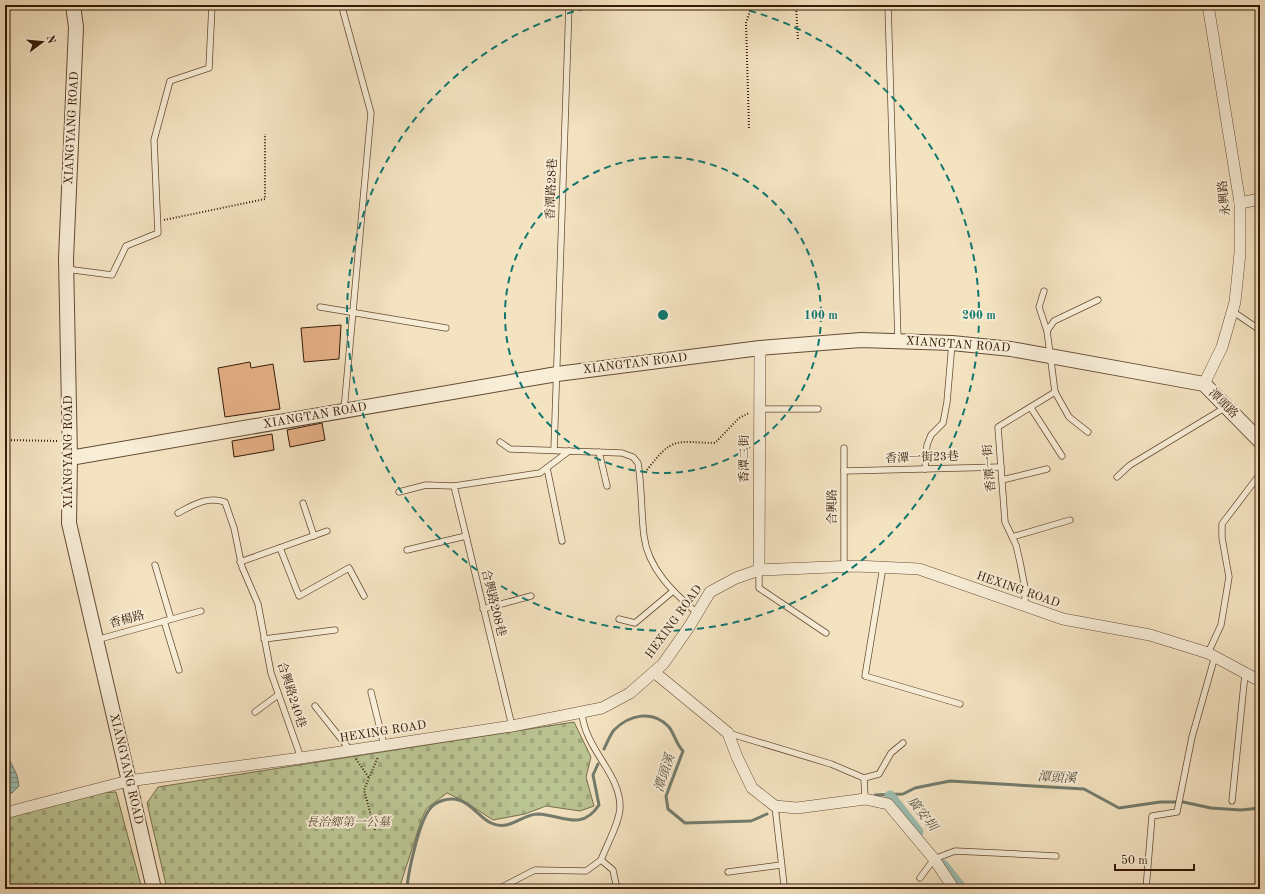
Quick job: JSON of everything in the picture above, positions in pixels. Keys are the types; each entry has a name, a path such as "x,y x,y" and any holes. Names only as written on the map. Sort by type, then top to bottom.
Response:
{"street":[{"name":"XIANGYANG ROAD","path":"73,5 76,27 66,268 70,458 69,523 154,889"},
{"name":"永興路","path":"1204,384 1222,347 1235,302 1240,253 1240,203 1208,5"},
{"path":"1240,203 1260,199"},
{"name":"XIANGTAN ROAD","path":"70,458 558,374 760,348 861,340 952,343 1011,349 1204,384"},
{"name":"香潭二街","path":"759,570 758,409 760,348"},
{"name":"潭頭路","path":"1204,384 1260,441"},
{"name":"HEXING ROAD","path":"5,813 128,781 301,758 512,726 602,708 630,693 662,664 697,614 710,592 736,578 759,570 844,566 919,569 1063,619 1150,635 1211,655 1260,681"},
{"path":"654,672 728,733 737,757 752,788 775,806 797,808 865,799 888,804 934,859 954,889"}],"lane":[{"path":"66,268 112,275 126,246 158,233 154,140 170,80 209,68 212,5"},
{"path":"343,5 342,11 371,113 344,411"},
{"name":"香潭路28巷","path":"554,450 558,374 569,5"},
{"path":"888,5 898,341"},
{"path":"1044,291 1039,307 1047,331 1055,392 1068,417 1088,432"},
{"path":"1047,331 1054,321 1098,300"},
{"path":"320,307 446,328"},
{"path":"1232,311 1260,330"},
{"path":"925,469 927,445 931,435 943,423 947,402 952,343"},
{"name":"香潭一街","path":"1025,606 1025,588 1020,562 1012,536 1005,522 998,427 1055,392"},
{"path":"1117,477 1130,465 1227,407"},
{"path":"1031,408 1062,456"},
{"path":"758,409 818,409"},
{"path":"500,442 510,449 622,453 633,457 638,462 641,478 644,538 654,566 672,592 697,614"},
{"name":"合興路","path":"844,448 844,566"},
{"path":"399,492 426,484 454,486 540,473 569,451"},
{"path":"599,452 607,486"},
{"name":"香潭一街23巷","path":"844,471 1001,467"},
{"path":"547,468 562,542"},
{"path":"1002,480 1047,469"},
{"path":"1146,889 1152,816 1177,812 1179,796 1211,655 1221,625 1229,576 1222,538 1222,524 1260,474"},
{"name":"合興路208巷","path":"454,486 482,609 512,726"},
{"name":"合興路240巷","path":"178,513 199,502 217,499 225,502 234,528 240,562 258,604 271,673 301,758"},
{"path":"303,503 314,536"},
{"path":"1012,536 1070,520"},
{"path":"240,562 327,531"},
{"path":"407,550 466,536"},
{"path":"280,548 299,596 349,568 364,596"},
{"path":"155,565 171,620"},
{"path":"884,567 865,676 960,704"},
{"path":"759,570 760,588 826,633"},
{"path":"619,619 635,623 672,592"},
{"path":"482,609 531,596"},
{"name":"香楊路","path":"96,640 201,611"},
{"name":"香楊路","path":"164,621 179,670"},
{"path":"264,639 335,630"},
{"path":"1232,801 1245,674"},
{"path":"371,692 384,745"},
{"path":"255,712 278,695"},
{"path":"316,706 350,750"},
{"path":"498,888 535,870 586,870 601,860 620,809 619,794 610,774 591,744 583,726 582,712"},
{"path":"728,733 831,764 864,778 879,774 891,753 903,743"},
{"path":"864,778 865,799"},
{"path":"775,806 784,885"},
{"path":"920,878 934,859 955,851 1056,856"},
{"path":"601,860 613,870 617,889"},
{"path":"728,872 782,865"}],"path":[{"path":"749,128 746,23 752,5"},
{"path":"796,5 798,40"},
{"path":"157,221 265,199 265,134"},
{"path":"641,478 663,450 675,442 715,443 739,418 758,409"},
{"path":"5,440 69,442"},
{"path":"375,830 364,790 384,745"},
{"path":"350,750 369,778"}],"green space":[{"name":"長治鄉第一公墓","path":"574,722 591,757 586,777 594,806 580,811 546,806 525,814 493,820 464,801 447,793 427,808 422,818 399,889 167,889 147,803 158,787"},
{"path":"116,792 142,889 5,889 5,816 98,793"}],"water":[{"path":"6,753 17,775 19,786 12,793 5,793"}],"building":[{"path":"341,325 339,359 304,362 301,328"},
{"path":"250,362 251,368 273,364 280,409 225,417 218,368"},
{"path":"322,423 325,440 290,447 287,430"},
{"path":"272,434 274,450 234,457 232,441"}],"waterway":[{"name":"潭頭溪","path":"604,749 614,730 620,725 641,716 656,718 663,721 669,727 683,751 666,796 668,809 685,823 751,821 767,814"},
{"path":"407,889 412,860 421,826 429,810 438,802 447,799 459,800 464,802 487,821 498,825 510,824 526,817 538,814 578,820 585,818 599,805 593,775 598,764"},
{"name":"潭頭溪","path":"875,795 903,794 915,788 950,781 1084,789 1119,808 1160,802 1183,802 1211,808 1241,810 1260,808"},
{"name":"廣安圳","path":"890,796 918,832"},
{"name":"廣安圳","path":"943,865 962,889"}]}
